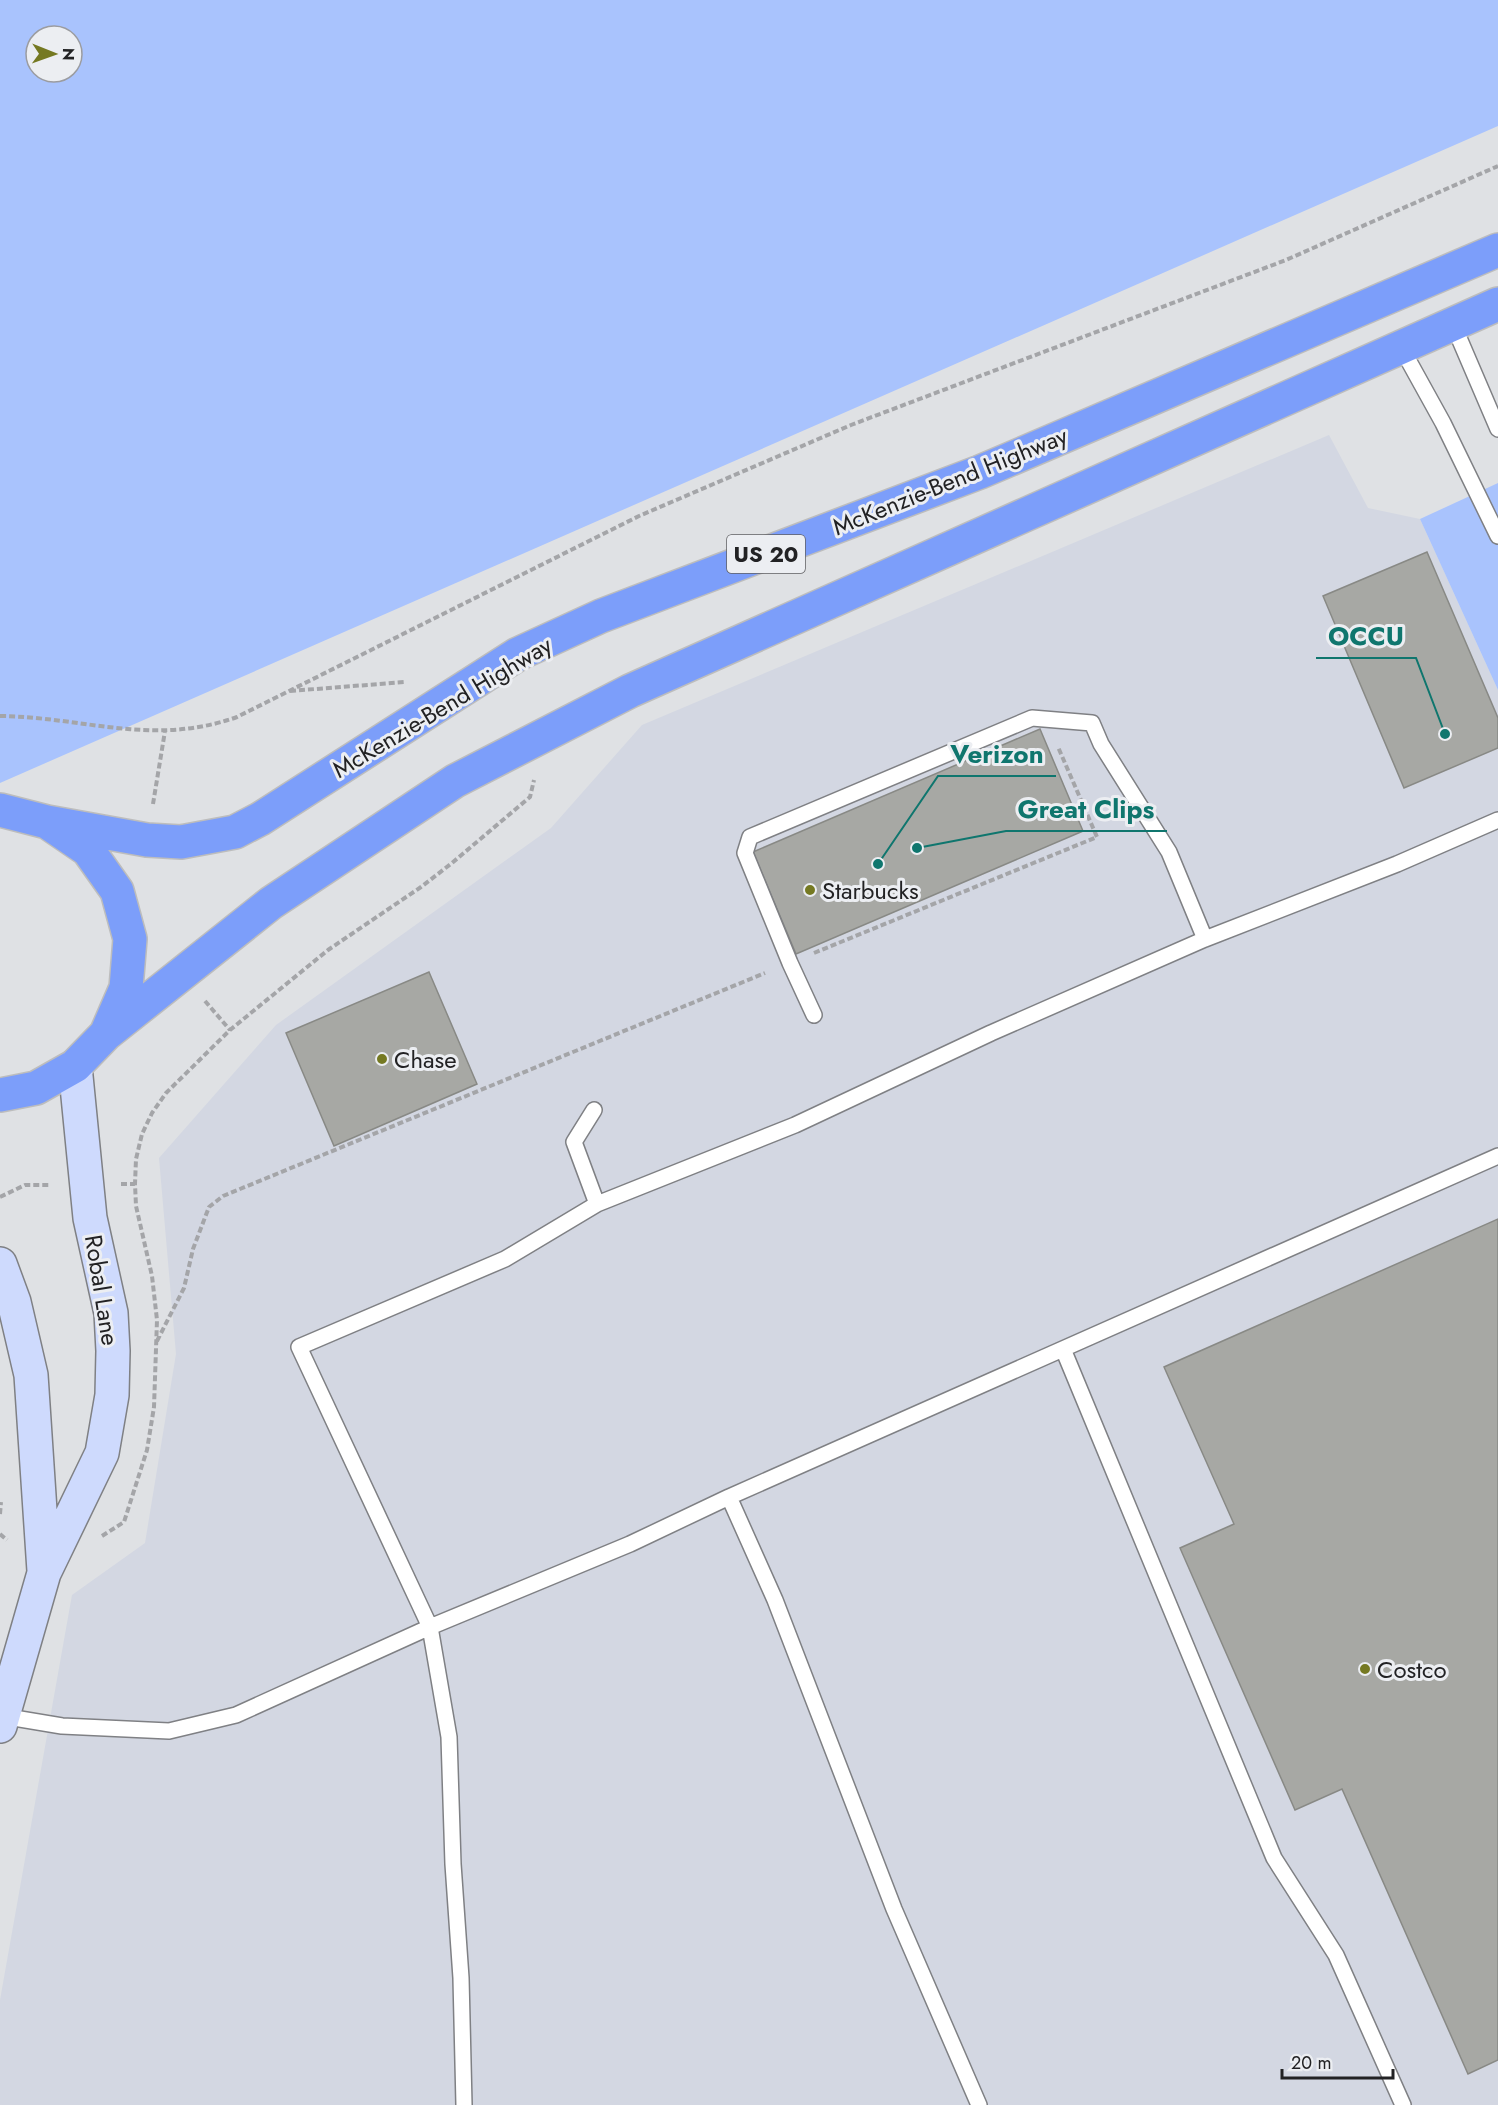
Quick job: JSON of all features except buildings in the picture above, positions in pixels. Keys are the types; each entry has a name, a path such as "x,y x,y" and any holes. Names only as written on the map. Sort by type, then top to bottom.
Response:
{"highway":[{"name":"McKenzie-Bend Highway","path":"0,810 47,822 147,840 181,842 235,832 260,819 518,654 601,616 980,472 1498,250"},
{"path":"0,1095 36,1088 75,1066 106,1034 272,903 455,781 630,691 1498,304"},
{"path":"47,822 88,850 117,891 130,939 126,988 106,1034"}],"main road":[{"name":"Robal Lane","path":"1,1721 44,1573 102,1453 112,1395 111,1312 90,1218 75,1066"},
{"name":"Robal Lane","path":"0,1264 14,1302 31,1376 44,1573"}],"lane":[{"path":"1453,324 1498,429"},
{"path":"1401,347 1443,423 1498,536"},
{"path":"814,1015 789,963 745,854 750,837 1032,718 1092,723 1101,744 1169,852 1205,939"},
{"path":"464,2105 461,1978 453,1864 449,1737 430,1628 299,1347 505,1259 597,1204 795,1125 991,1033 1205,939 1397,864 1498,820"},
{"path":"594,1110 574,1142 597,1204"},
{"path":"1,1721 169,1731 236,1715 430,1628 630,1544 729,1497 1498,1156"},
{"path":"1063,1349 1274,1858 1336,1955 1403,2105"},
{"path":"729,1497 775,1600 894,1909 979,2105"}],"path":[{"path":"0,716 68,721 117,729 165,731 183,731 237,717 650,512 850,425 1286,260 1498,166"},
{"path":"287,691 414,682"},
{"path":"147,840 165,731"},
{"path":"157,1341 184,1288 193,1249 209,1207 223,1196 1097,837 1056,743"},
{"path":"124,1522 147,1450 154,1407 157,1320 152,1276 136,1206 136,1159 140,1142 152,1113 166,1093 230,1030 328,950 421,887 452,863 530,797"},
{"path":"182,974 230,1030"}],"shaded area":[{"path":"0,0 1498,0 1498,126 0,783"},
{"path":"1329,435 1368,508 1420,519 1498,690 1498,2105 0,2105 0,2000 72,1595 145,1543 176,1354 159,1158 276,1025 551,828 642,725"},
{"path":"1498,483 1498,690 1420,519"}],"place":[{"name":"OCCU","path":"1445,734"},
{"name":"Great Clips","path":"917,848"},
{"name":"Verizon","path":"878,864"},
{"name":"Starbucks","path":"810,890"},
{"name":"Chase","path":"382,1059"},
{"name":"Costco","path":"1365,1669"}]}
